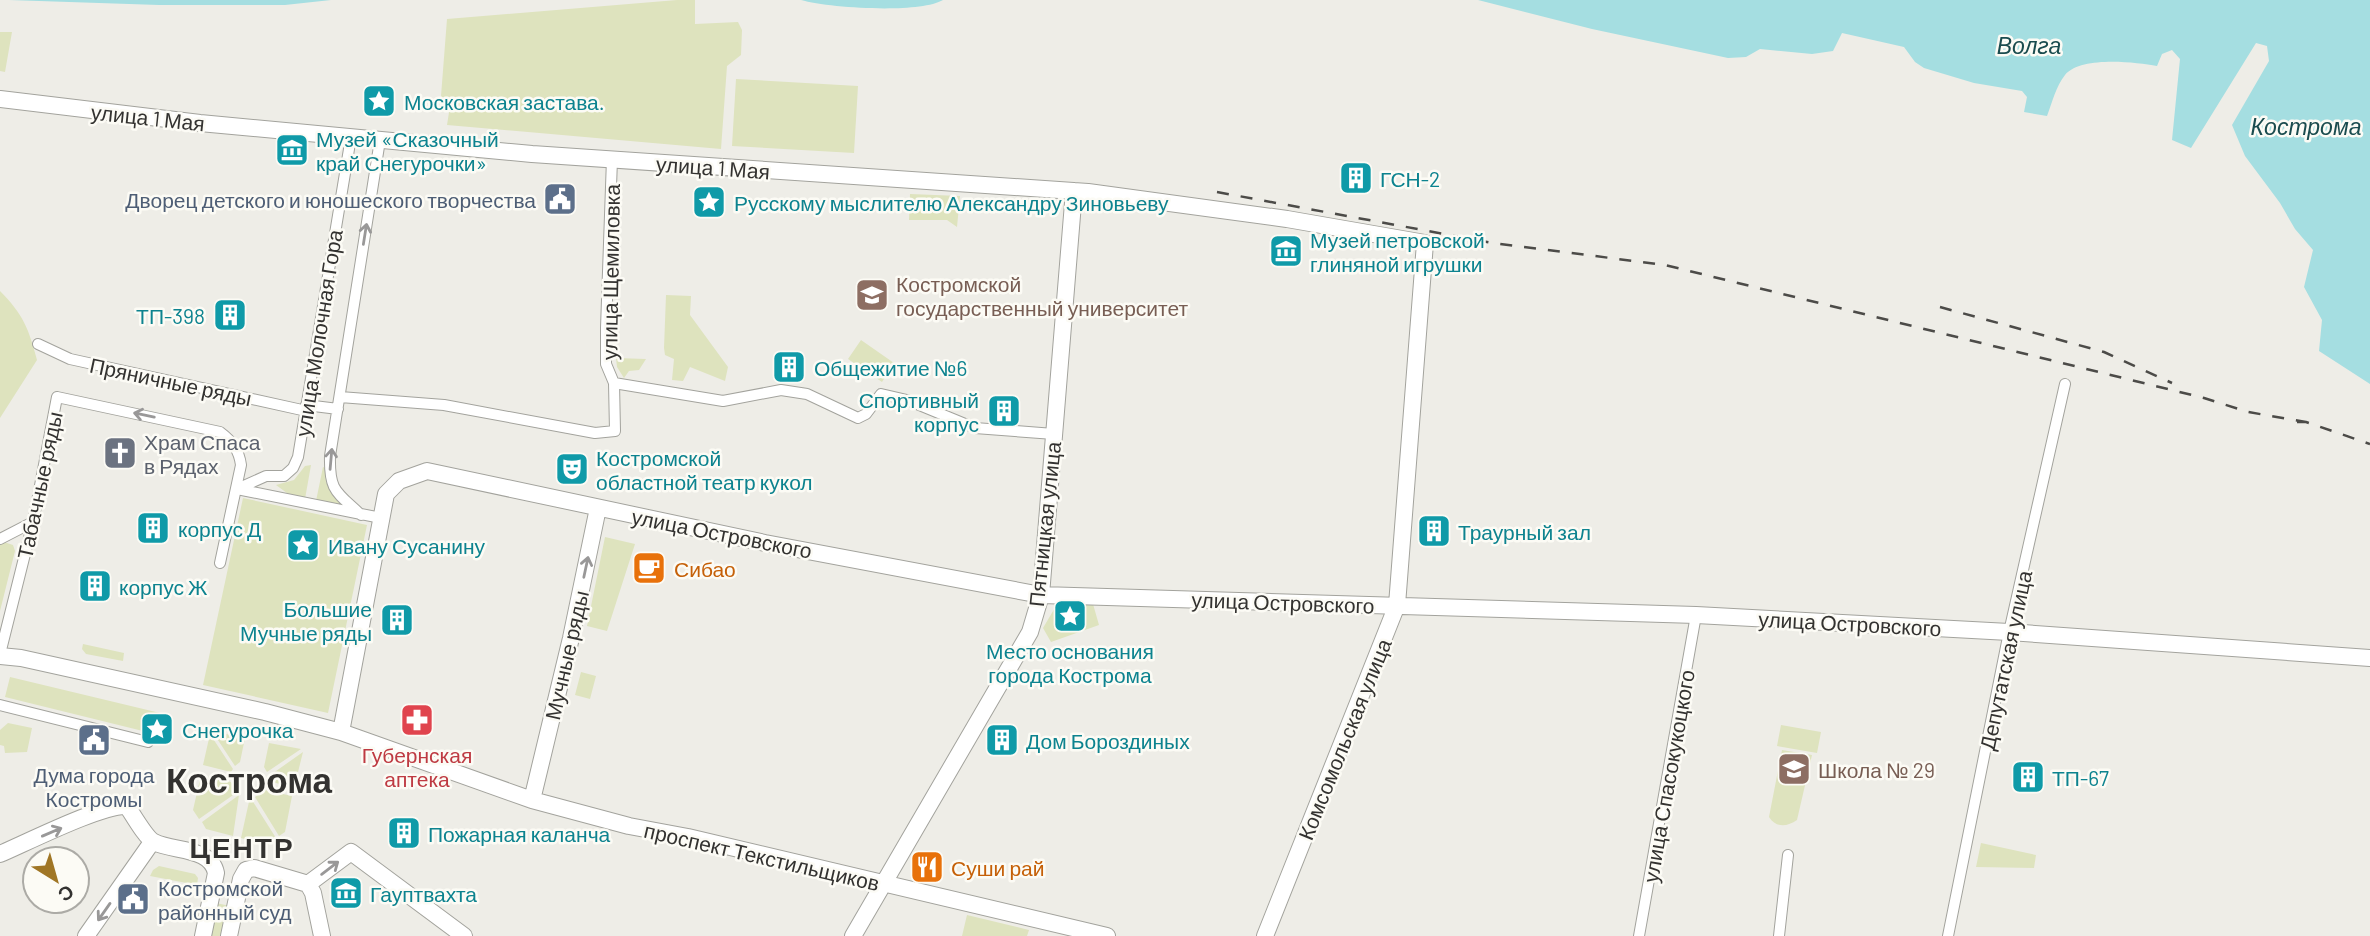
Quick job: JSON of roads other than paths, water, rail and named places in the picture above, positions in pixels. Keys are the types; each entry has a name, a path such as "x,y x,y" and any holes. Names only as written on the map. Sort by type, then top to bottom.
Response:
{"street":[{"name":"улица 1 Мая","path":"0,99 192,122 380,140 1074,191 1273,217 1425,243"},
{"name":"улица Молочная Гора","path":"237,489 266,476 284,476 293,468 298,457 351,137"},
{"name":"улица Молочная Гора","path":"361,515 336,491 330,479 330,456 380,140"},
{"name":"улица Щемиловка","path":"340,397 444,405 596,433 615,432 614,383 606,364 612,159"},
{"name":"Пятницкая улица","path":"853,936 1030,632 1041,595 1074,191"},
{"name":"Комсомольская улица","path":"1265,936 1397,605 1425,243"},
{"name":"Пряничные ряды","path":"38,344 70,359 302,410 338,410"},
{"name":"улица Щемиловка","path":"614,383 723,401 781,390 807,394 858,418 866,414 881,394 907,400 975,428 1054,434"},
{"name":"Депутатская улица","path":"1948,936 2009,632 2066,384"},
{"name":"Табачные ряды","path":"0,655 33,522 57,397 220,432 232,441 239,455 241,465 237,489"},
{"name":"улица Островского","path":"381,518 387,494 399,481 427,471 765,543 1041,595 1696,615 2009,632 2370,658"},
{"path":"220,563 237,489 381,518 341,732"},
{"name":"Мучные ряды","path":"532,800 571,638 598,508"},
{"path":"0,539 33,522"},
{"name":"улица Спасокукоцкого","path":"1639,936 1696,615"},
{"name":"проспект Текстильщиков","path":"0,655 265,712 341,732 532,800 629,826 688,837 1107,936"},
{"path":"0,705 148,742"},
{"path":"0,854 94,814 127,806 152,842 206,857 214,865 216,873 203,936"},
{"path":"86,936 152,842"},
{"path":"308,884 351,852 464,936"},
{"path":"1779,936 1788,855"},
{"path":"229,936 241,879 246,870 254,868 308,884"},
{"path":"308,884 322,936"}],"water":[{"path":"9,0 331,0 285,5 159,5"},
{"path":"801,0 943,0 915,7 895,8 852,7"},
{"name":"Волга","path":"1478,0 2370,0 2370,384 2319,351 2322,320 2304,287 2313,250 2295,229 2280,203 2245,156 2232,125 2269,61 2267,46 2256,43 2191,148 2172,140 2180,59 2172,50 2162,54 2157,66 2108,62 2073,69 2059,84 2047,116 2024,112 2027,97 2022,91 1974,83 1924,68 1915,62 1904,47 1842,33 1833,51 1812,54 1760,49 1746,57 1728,58 1592,29"}],"railway":[{"path":"1217,192 1493,243 1665,265 2204,398 2248,412 2306,422"},
{"path":"1940,307 2104,352 2172,383"},
{"path":"2297,422 2306,422 2370,444"}],"place":[{"name":"Московская застава.","path":"379,101"},
{"name":"Музей «Сказочный край Снегурочки»","path":"292,150"},
{"name":"ГСН-2","path":"1356,178"},
{"name":"Дворец детского и юношеского творчества","path":"560,199"},
{"name":"Русскому мыслителю Александру Зиновьеву","path":"709,202"},
{"name":"Музей петровской глиняной игрушки","path":"1286,251"},
{"name":"Костромской государственный университет","path":"872,295"},
{"name":"ТП-398","path":"230,315"},
{"name":"Общежитие №6","path":"789,367"},
{"name":"Спортивный корпус","path":"1004,411"},
{"name":"Храм Спаса в Рядах","path":"120,453"},
{"name":"Костромской областной театр кукол","path":"572,469"},
{"name":"корпус Д","path":"153,528"},
{"name":"Траурный зал","path":"1434,531"},
{"name":"Ивану Сусанину","path":"303,545"},
{"name":"Сибао","path":"649,568"},
{"name":"корпус Ж","path":"95,586"},
{"name":"Место основания города Кострома","path":"1070,616"},
{"name":"Большие Мучные ряды","path":"397,620"},
{"name":"Губернская аптека","path":"417,720"},
{"name":"Снегурочка","path":"157,729"},
{"name":"Дума города Костромы","path":"94,740"},
{"name":"Дом Бороздиных","path":"1002,740"},
{"name":"Школа № 29","path":"1794,769"},
{"name":"ТП-67","path":"2028,777"},
{"name":"Пожарная каланча","path":"404,833"},
{"name":"Суши рай","path":"927,867"},
{"name":"Гауптвахта","path":"346,893"},
{"name":"Костромской районный суд","path":"133,899"}],"district":[{"name":"Кострома","path":"249,779"},
{"name":"ЦЕНТР","path":"242,847"}]}
